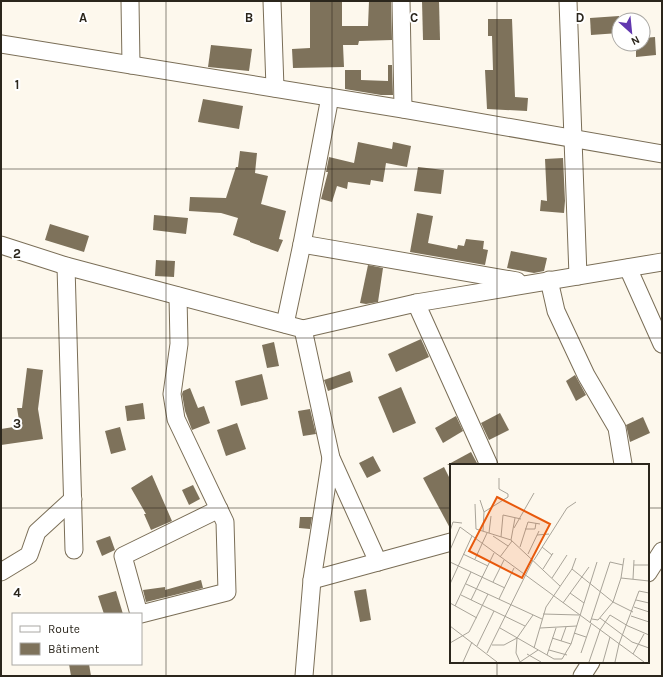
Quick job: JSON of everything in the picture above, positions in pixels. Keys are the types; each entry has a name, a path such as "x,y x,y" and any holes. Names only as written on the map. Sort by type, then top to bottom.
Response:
{"street":[{"path":"130,1 131,65"},
{"path":"272,1 275,88"},
{"path":"401,1 403,109"},
{"path":"568,1 578,276"},
{"path":"1,44 403,109 662,154"},
{"path":"285,324 330,98"},
{"path":"302,244 530,284"},
{"path":"1,245 66,266 303,329 416,303 662,262"},
{"path":"66,266 74,550"},
{"path":"628,268 662,344"},
{"path":"549,280 556,311 586,375 617,428 623,464"},
{"path":"142,613 227,592 225,522 176,419 172,394 179,344 178,296"},
{"path":"416,303 489,464"},
{"path":"303,329 331,458 378,562"},
{"path":"304,676 312,580 331,458"},
{"path":"1,572 29,555 37,532 73,499"},
{"path":"140,613 123,556 219,509"},
{"path":"312,580 450,542"},
{"path":"649,571 662,551"},
{"path":"582,676 590,663"}],"building":[{"path":"310,1 342,1 342,26 368,26 369,1 391,1 392,40 359,41 358,45 343,45 344,67 293,68 292,49 310,48"},
{"path":"422,1 439,1 440,40 423,40"},
{"path":"611,17 611,34 591,35 590,18"},
{"path":"488,19 512,19 515,97 528,98 527,111 487,109 485,70 493,70 492,36 488,36"},
{"path":"651,37 655,37 656,55 636,57 636,52 651,52"},
{"path":"211,45 252,49 249,71 208,67"},
{"path":"388,65 392,65 393,95 381,95 345,89 345,70 361,70 361,80 388,81"},
{"path":"203,99 243,106 239,129 198,122"},
{"path":"358,142 392,149 393,142 411,146 407,167 386,163 383,182 371,180 370,185 348,182 347,189 337,186 332,202 321,199 328,172 326,172 329,157 354,163"},
{"path":"240,151 257,153 255,173 268,176 261,204 286,211 279,239 283,240 278,252 233,235 238,218 221,213 189,211 190,197 226,198 236,167 238,167"},
{"path":"563,158 565,201 564,213 540,211 541,200 547,201 545,159"},
{"path":"418,167 444,170 441,194 414,191"},
{"path":"417,213 433,216 428,243 457,249 458,245 464,246 466,239 484,241 483,249 488,250 485,265 410,252"},
{"path":"154,215 188,218 186,234 153,230"},
{"path":"50,224 89,236 84,252 45,240"},
{"path":"511,251 547,258 544,271 534,273 507,268"},
{"path":"156,260 175,261 174,277 155,276"},
{"path":"368,265 383,268 378,302 366,304 360,303"},
{"path":"421,339 429,357 396,372 388,354"},
{"path":"274,342 279,366 267,368 262,345"},
{"path":"27,368 43,370 38,409 43,439 1,445 1,429 20,426 17,408 22,408"},
{"path":"350,371 353,382 328,391 324,380"},
{"path":"262,374 268,399 241,406 235,381"},
{"path":"575,375 586,395 576,401 566,381"},
{"path":"401,387 416,423 393,433 378,397"},
{"path":"190,388 198,408 204,406 210,423 192,430 185,411 182,394 183,391"},
{"path":"143,403 145,419 127,421 125,406"},
{"path":"310,409 316,434 303,436 298,411"},
{"path":"500,413 509,430 489,440 481,423"},
{"path":"456,416 463,431 443,443 435,428"},
{"path":"643,417 650,433 630,442 626,425"},
{"path":"237,423 246,449 226,456 217,430"},
{"path":"120,427 126,450 111,454 105,431"},
{"path":"471,452 477,464 450,464 447,465"},
{"path":"373,456 381,471 367,478 359,463"},
{"path":"444,467 450,479 450,528 423,478"},
{"path":"152,475 172,521 151,530 144,514 146,514 131,488"},
{"path":"193,485 200,499 189,505 182,490"},
{"path":"300,517 312,517 310,529 299,528"},
{"path":"110,536 115,550 102,556 96,541"},
{"path":"201,580 203,588 146,602 143,590 165,587 165,590"},
{"path":"366,589 371,620 360,622 354,591"},
{"path":"116,591 123,613 104,613 98,596"},
{"path":"69,665 89,665 91,676 71,676"}]}
